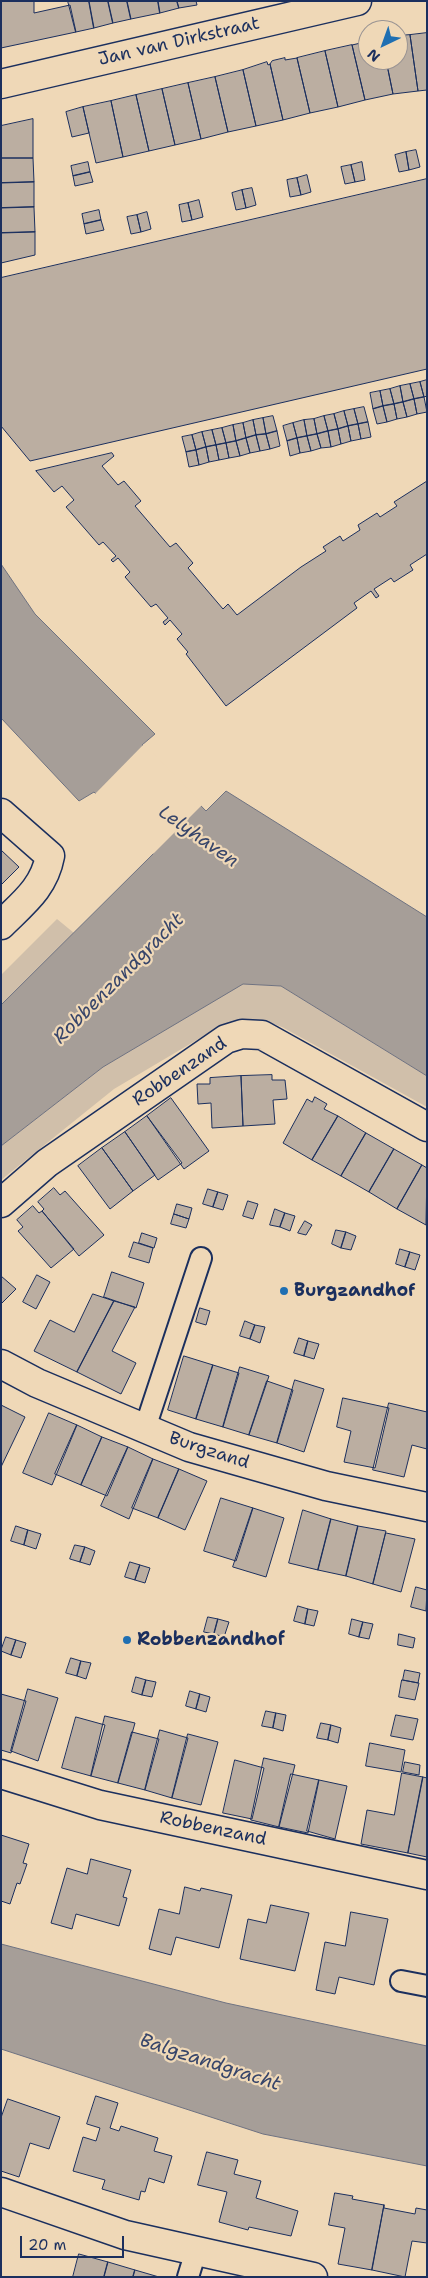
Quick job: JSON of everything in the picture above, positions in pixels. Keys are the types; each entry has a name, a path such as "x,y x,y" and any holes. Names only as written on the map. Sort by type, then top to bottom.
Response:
{"street":[{"name":"Jan van Dirkstraat","path":"1,84 357,1"},
{"path":"1,813 50,856 47,874 36,890 1,926"},
{"name":"Robbenzand","path":"1,1203 55,1158 226,1039 242,1034 262,1035 427,1127"},
{"name":"Burgzand","path":"1,1364 37,1383 189,1447 317,1483 427,1507"},
{"name":"Robbenzand","path":"1,1774 100,1805 427,1875"},
{"path":"1,2192 124,2235 314,2277"}],"lane":[{"path":"145,1428 201,1258"},
{"path":"401,1981 427,1986"},
{"path":"188,2277 196,2251"}],"shaded area":[{"path":"57,919 74,933 1,1005 1,975"},
{"path":"242,984 281,986 427,1076 427,1107 282,1027 259,1020 239,1021 222,1025 114,1089 1,1180 1,1146 103,1067"}],"water":[{"path":"1,564 35,614 155,734 142,745 206,811 226,791 427,917 427,1076 281,986 243,984 103,1067 1,1146 1,1005 154,853 94,792 79,801 1,718"},
{"name":"Balgzandgracht","path":"1,1944 226,2003 427,2046 427,2166 263,2134 1,2049"}],"pier":[{"path":"144,744 203,804 153,854 94,795"}],"building":[{"path":"1,1 34,1 34,13 70,5 76,32 1,48"},
{"path":"68,1 89,1 94,28 76,32"},
{"path":"89,1 108,1 113,23 94,28"},
{"path":"108,1 127,1 131,19 113,23"},
{"path":"127,1 158,1 160,13 131,19"},
{"path":"158,1 177,1 179,8 160,13"},
{"path":"177,1 196,1 197,5 179,8"},
{"path":"427,33 427,90 418,91 410,35"},
{"path":"408,35 410,35 418,91 393,94 388,70 408,70"},
{"path":"358,44 358,70 388,70 393,94 365,100 352,45"},
{"path":"352,45 365,100 338,107 325,51"},
{"path":"325,51 338,107 310,113 297,58"},
{"path":"285,58 285,60 297,58 310,113 283,120 270,64 272,61"},
{"path":"267,62 268,65 270,64 283,120 256,126 243,70"},
{"path":"243,70 256,126 228,132 215,77"},
{"path":"215,77 228,132 201,139 188,83"},
{"path":"188,83 201,139 175,145 162,89"},
{"path":"162,89 175,145 149,151 136,95"},
{"path":"136,95 149,151 123,157 111,101"},
{"path":"111,101 123,157 96,163 83,107"},
{"path":"83,107 89,133 72,137 66,112"},
{"path":"33,119 33,158 1,158 1,126"},
{"path":"416,150 420,167 409,170 406,152"},
{"path":"406,152 409,170 399,172 395,155"},
{"path":"1,158 33,158 34,182 1,183"},
{"path":"88,162 90,172 73,176 71,166"},
{"path":"362,162 365,180 355,182 351,165"},
{"path":"351,165 355,182 345,184 341,167"},
{"path":"90,172 93,182 75,186 73,176"},
{"path":"307,175 311,192 301,195 297,178"},
{"path":"297,178 301,195 290,197 287,180"},
{"path":"427,179 427,369 30,461 1,426 1,278"},
{"path":"34,182 34,207 1,208 1,183"},
{"path":"252,188 256,205 246,208 242,190"},
{"path":"242,190 246,208 236,210 232,193"},
{"path":"199,200 203,217 192,220 188,203"},
{"path":"188,203 192,220 182,222 179,205"},
{"path":"34,207 35,232 1,233 1,208"},
{"path":"99,210 101,220 84,224 82,214"},
{"path":"147,212 151,229 141,232 137,215"},
{"path":"137,215 141,232 131,234 127,217"},
{"path":"101,220 104,230 86,234 84,224"},
{"path":"35,232 35,255 1,263 1,233"},
{"path":"427,380 427,396 424,397 420,382"},
{"path":"420,382 424,397 414,399 410,384"},
{"path":"410,384 414,399 403,402 400,386"},
{"path":"400,386 403,402 394,404 390,389"},
{"path":"390,389 394,404 383,406 380,391"},
{"path":"380,391 383,406 373,409 370,393"},
{"path":"424,397 427,412 417,414 414,399"},
{"path":"414,399 417,414 407,417 403,402"},
{"path":"403,402 407,417 397,419 394,404"},
{"path":"394,404 397,419 387,422 383,406"},
{"path":"383,406 387,422 377,424 373,409"},
{"path":"364,407 368,422 358,424 354,409"},
{"path":"354,409 358,424 348,426 344,411"},
{"path":"344,411 348,426 338,429 334,414"},
{"path":"334,414 338,429 328,431 324,416"},
{"path":"273,416 277,431 266,434 263,418"},
{"path":"324,416 328,431 317,434 314,419"},
{"path":"263,418 266,434 256,435 253,420"},
{"path":"314,419 317,434 307,436 304,420"},
{"path":"253,420 256,435 246,438 243,423"},
{"path":"304,420 307,436 297,438 293,423"},
{"path":"368,422 371,437 361,439 358,424"},
{"path":"243,423 246,438 236,441 233,425"},
{"path":"293,423 297,438 287,441 283,426"},
{"path":"358,424 361,439 351,441 348,426"},
{"path":"233,425 236,441 226,443 222,428"},
{"path":"348,426 351,441 341,444 338,429"},
{"path":"222,428 226,443 216,445 212,430"},
{"path":"338,429 341,444 331,447 328,431"},
{"path":"212,430 216,445 206,447 202,432"},
{"path":"277,431 280,446 270,449 266,434"},
{"path":"328,431 331,447 321,448 317,434"},
{"path":"202,432 206,447 196,450 192,435"},
{"path":"266,434 270,449 260,451 256,435"},
{"path":"317,434 321,448 311,451 307,436"},
{"path":"192,435 196,450 186,452 182,437"},
{"path":"256,435 260,451 250,453 246,438"},
{"path":"307,436 311,451 300,453 297,438"},
{"path":"246,438 250,453 240,456 236,441"},
{"path":"297,438 300,453 290,456 287,441"},
{"path":"236,441 240,456 229,458 226,443"},
{"path":"226,443 229,458 219,460 216,445"},
{"path":"216,445 219,460 209,462 206,447"},
{"path":"206,447 209,462 199,465 196,450"},
{"path":"196,450 199,465 189,467 186,452"},
{"path":"112,453 114,456 102,466 118,485 124,481 141,501 135,506 170,547 176,543 193,563 188,568 223,609 228,604 237,615 301,567 326,551 323,547 340,536 343,541 360,530 358,525 377,513 380,517 397,506 394,502 427,481 427,554 410,565 413,570 394,582 391,578 374,589 379,596 376,598 371,591 354,603 357,608 226,706 186,654 188,652 177,639 182,634 170,620 165,625 163,622 168,618 156,604 151,607 125,577 130,572 118,558 113,562 111,560 116,556 103,542 99,545 66,507 74,500 62,486 54,492 36,471"},
{"path":"1,850 19,867 1,885"},
{"path":"272,1075 272,1080 285,1080 287,1099 273,1100 275,1124 243,1126 241,1076"},
{"path":"241,1076 243,1126 212,1128 211,1103 198,1104 197,1084 210,1084 210,1078"},
{"path":"315,1097 327,1104 324,1109 338,1116 312,1160 283,1143 307,1099 312,1102"},
{"path":"171,1098 209,1151 184,1169 147,1116"},
{"path":"147,1116 182,1163 158,1180 125,1132"},
{"path":"338,1116 366,1133 341,1176 312,1160"},
{"path":"125,1132 155,1175 133,1191 102,1148"},
{"path":"366,1133 394,1149 369,1192 341,1176"},
{"path":"102,1148 133,1191 110,1209 78,1166"},
{"path":"394,1149 422,1165 397,1209 369,1192"},
{"path":"422,1165 427,1168 426,1225 397,1209"},
{"path":"54,1188 60,1195 65,1191 104,1235 79,1256 42,1211 44,1209 38,1202"},
{"path":"208,1189 218,1192 213,1207 203,1204"},
{"path":"218,1192 228,1195 223,1210 213,1207"},
{"path":"248,1201 258,1204 253,1219 243,1216"},
{"path":"177,1204 192,1208 189,1219 174,1214"},
{"path":"33,1206 39,1213 42,1211 74,1249 51,1268 18,1231 23,1227 17,1220"},
{"path":"275,1209 285,1213 280,1227 270,1225"},
{"path":"285,1213 295,1216 290,1231 280,1227"},
{"path":"174,1214 189,1219 186,1228 171,1224"},
{"path":"305,1221 312,1225 306,1235 298,1233"},
{"path":"336,1230 346,1232 341,1248 332,1244"},
{"path":"346,1232 356,1236 351,1250 341,1248"},
{"path":"142,1233 157,1238 154,1248 139,1243"},
{"path":"134,1242 153,1248 149,1263 129,1257"},
{"path":"400,1249 410,1252 405,1267 396,1264"},
{"path":"410,1252 420,1255 415,1270 405,1267"},
{"path":"112,1272 144,1283 136,1308 104,1297"},
{"path":"37,1275 50,1282 36,1309 23,1302"},
{"path":"1,1276 16,1289 1,1304"},
{"path":"93,1294 114,1301 77,1372 34,1351 50,1320 74,1332"},
{"path":"114,1301 135,1307 112,1351 136,1363 121,1394 77,1372"},
{"path":"200,1308 210,1311 206,1325 196,1322"},
{"path":"245,1321 255,1325 250,1339 240,1336"},
{"path":"255,1325 265,1327 260,1343 250,1339"},
{"path":"299,1338 308,1341 304,1356 294,1353"},
{"path":"308,1341 319,1344 314,1359 304,1356"},
{"path":"184,1356 213,1365 196,1419 168,1410"},
{"path":"213,1365 239,1373 223,1427 196,1419"},
{"path":"240,1367 269,1376 249,1435 223,1427"},
{"path":"295,1380 324,1389 304,1452 277,1443"},
{"path":"267,1381 293,1390 277,1443 249,1435"},
{"path":"343,1398 389,1408 375,1468 344,1462 351,1431 337,1427"},
{"path":"389,1403 427,1412 427,1449 412,1445 404,1477 373,1470"},
{"path":"1,1405 25,1417 1,1467"},
{"path":"49,1413 77,1425 52,1485 23,1473"},
{"path":"77,1425 102,1437 81,1485 55,1474"},
{"path":"102,1437 128,1447 107,1496 81,1485"},
{"path":"128,1447 153,1459 129,1519 101,1506"},
{"path":"153,1459 179,1469 158,1518 132,1508"},
{"path":"179,1469 207,1481 185,1530 158,1518"},
{"path":"221,1498 253,1508 236,1561 204,1551"},
{"path":"253,1508 284,1518 266,1577 233,1567"},
{"path":"303,1510 331,1519 318,1570 289,1563"},
{"path":"331,1519 358,1526 346,1576 318,1570"},
{"path":"16,1526 28,1530 24,1545 11,1541"},
{"path":"358,1526 386,1531 373,1584 346,1576"},
{"path":"28,1530 41,1534 36,1549 24,1545"},
{"path":"386,1533 415,1539 401,1592 373,1584"},
{"path":"75,1545 85,1547 80,1562 70,1559"},
{"path":"85,1547 95,1551 90,1565 80,1562"},
{"path":"130,1562 140,1565 135,1580 125,1577"},
{"path":"140,1565 150,1568 145,1583 135,1580"},
{"path":"416,1587 427,1590 426,1611 411,1607"},
{"path":"298,1606 308,1609 305,1624 294,1621"},
{"path":"308,1609 318,1611 314,1626 305,1624"},
{"path":"208,1617 218,1619 214,1634 204,1632"},
{"path":"218,1619 229,1622 224,1637 214,1634"},
{"path":"352,1619 363,1622 359,1637 349,1634"},
{"path":"363,1622 373,1624 369,1639 359,1637"},
{"path":"399,1634 415,1638 413,1648 398,1645"},
{"path":"6,1637 16,1640 11,1655 1,1651"},
{"path":"16,1640 26,1643 21,1658 11,1655"},
{"path":"71,1658 81,1661 77,1676 66,1673"},
{"path":"81,1661 91,1663 86,1679 77,1676"},
{"path":"405,1670 420,1673 418,1683 403,1680"},
{"path":"136,1677 146,1680 142,1695 132,1692"},
{"path":"146,1680 156,1682 152,1697 142,1695"},
{"path":"402,1680 419,1683 415,1700 399,1697"},
{"path":"28,1689 58,1698 38,1761 11,1751"},
{"path":"190,1691 200,1694 196,1709 186,1706"},
{"path":"1,1694 26,1701 11,1753 1,1750"},
{"path":"200,1694 210,1697 206,1712 196,1709"},
{"path":"266,1711 276,1713 273,1728 262,1726"},
{"path":"276,1713 286,1715 283,1731 273,1728"},
{"path":"396,1715 418,1719 413,1740 391,1736"},
{"path":"105,1716 135,1723 118,1783 91,1776"},
{"path":"76,1717 105,1725 91,1776 62,1768"},
{"path":"321,1723 331,1725 328,1740 317,1738"},
{"path":"331,1725 341,1728 338,1743 328,1740"},
{"path":"160,1730 188,1738 172,1798 145,1790"},
{"path":"132,1732 159,1739 145,1790 118,1783"},
{"path":"188,1734 218,1742 201,1805 172,1798"},
{"path":"370,1743 405,1750 401,1772 366,1766"},
{"path":"264,1758 295,1765 279,1827 251,1820"},
{"path":"235,1760 264,1768 252,1819 223,1813"},
{"path":"405,1762 420,1765 419,1775 403,1772"},
{"path":"402,1773 423,1777 408,1853 361,1844 367,1810 394,1815"},
{"path":"291,1774 319,1780 308,1833 279,1827"},
{"path":"423,1777 427,1778 427,1857 408,1853"},
{"path":"319,1780 347,1786 335,1839 307,1831"},
{"path":"1,1835 29,1844 23,1863 27,1864 20,1884 17,1883 10,1904 1,1901"},
{"path":"91,1859 131,1870 123,1897 127,1898 119,1926 76,1914 72,1929 51,1923 67,1868 87,1874"},
{"path":"185,1887 200,1891 201,1888 232,1895 219,1948 176,1937 171,1955 149,1949 159,1909 179,1914"},
{"path":"271,1905 309,1913 295,1971 240,1959 248,1919 266,1923"},
{"path":"351,1912 388,1919 374,1985 339,1977 335,1994 316,1990 325,1942 345,1946"},
{"path":"96,2096 118,2103 110,2128 119,2131 121,2126 158,2138 154,2151 172,2156 164,2183 149,2178 145,2192 141,2191 139,2200 102,2189 105,2180 73,2171 83,2137 96,2141 100,2128 87,2124"},
{"path":"8,2099 60,2117 49,2149 30,2143 19,2177 1,2171 1,2118"},
{"path":"207,2152 238,2160 234,2174 261,2181 256,2198 298,2211 291,2236 249,2227 248,2230 219,2222 227,2192 198,2185"},
{"path":"335,2193 353,2196 352,2199 384,2205 372,2270 338,2264 345,2228 329,2225"},
{"path":"384,2205 384,2208 415,2214 416,2208 427,2210 427,2243 412,2241 405,2277 372,2270"},
{"path":"79,2254 108,2262 104,2277 73,2277"},
{"path":"108,2262 135,2270 133,2277 104,2277"},
{"path":"135,2270 159,2277 133,2277"}],"place":[{"name":"Burgzandhof","path":"284,1291"},
{"name":"Robbenzandhof","path":"127,1640"}],"water label":[{"name":"Lelyhaven","path":"198,837"},
{"name":"Robbenzandgracht","path":"119,979"}]}
